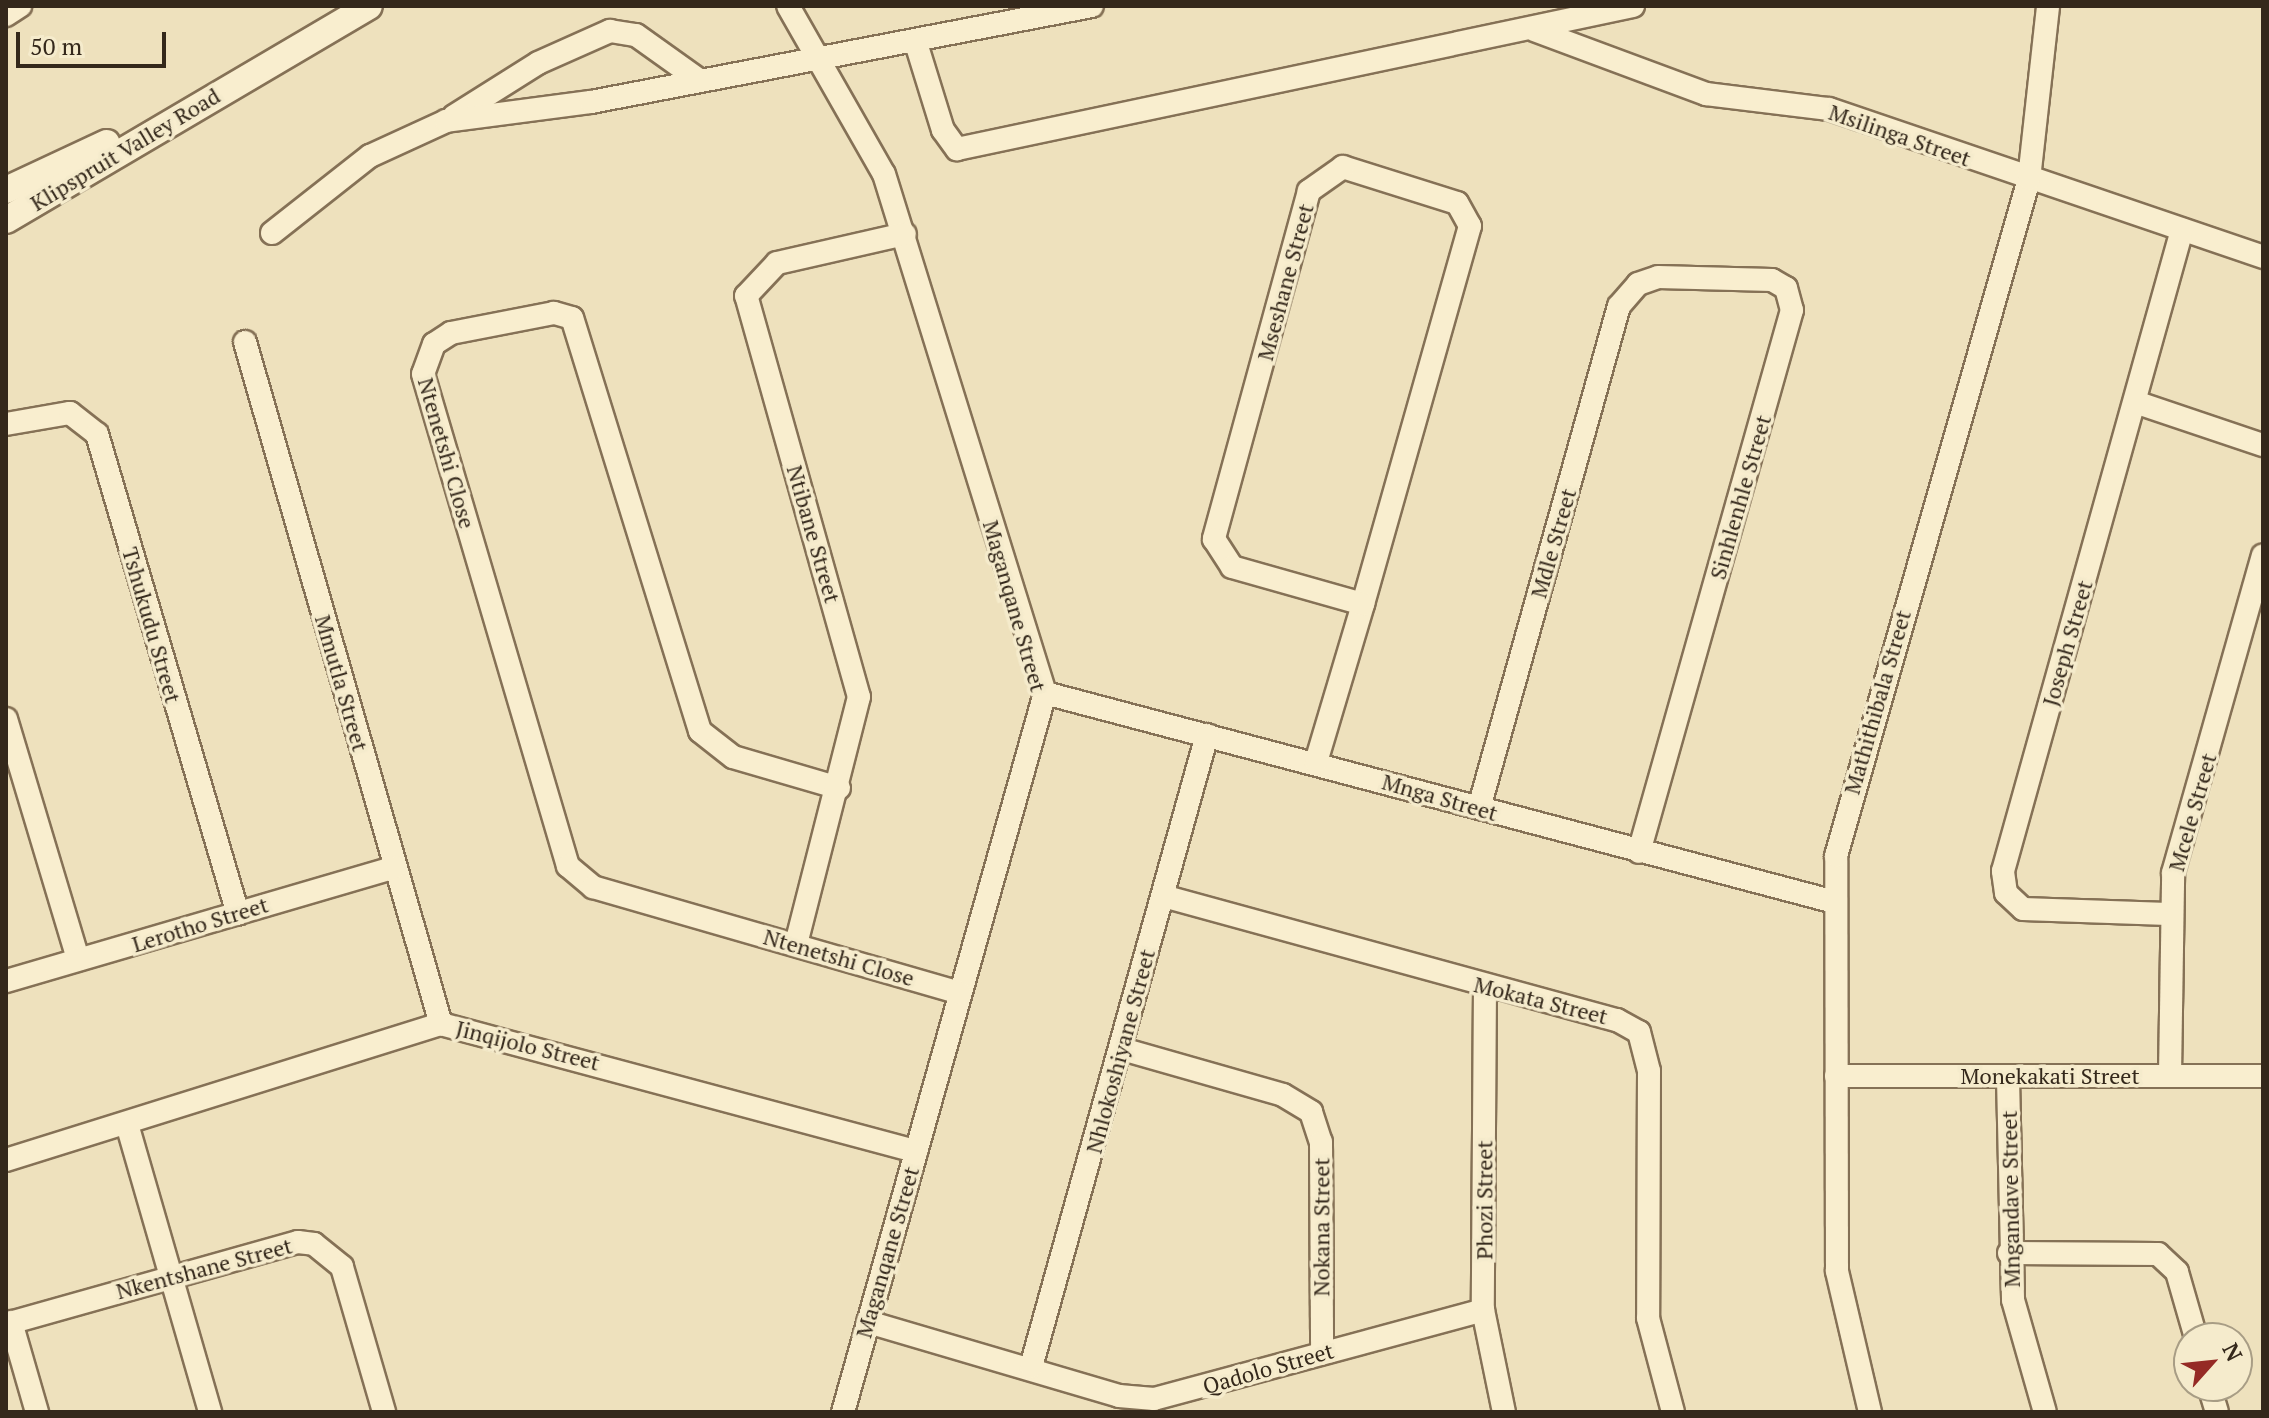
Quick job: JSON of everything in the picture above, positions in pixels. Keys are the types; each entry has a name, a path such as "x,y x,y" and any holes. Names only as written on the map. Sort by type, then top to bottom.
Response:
{"street":[{"path":"6,15 20,6"},
{"name":"Klipspruit Valley Road","path":"6,190 138,128 346,6"},
{"name":"Klipspruit Valley Road","path":"6,220 369,6"},
{"name":"Maganqane Street","path":"788,6 884,174 1045,693 843,1412"},
{"path":"916,43 943,130 957,149 1534,30 1633,6"},
{"name":"Mathithibala Street","path":"1870,1412 1837,1271 1835,902 1846,809 2029,179 2048,6"},
{"path":"446,121 699,80 819,56 916,43 1080,7"},
{"name":"Msilinga Street","path":"1534,30 1706,94 1829,109 2263,257"},
{"path":"272,233 370,156 446,121 538,63 610,31 636,35 699,80"},
{"name":"Mseshane Street","path":"1316,762 1363,604 1470,226 1457,203 1343,167 1309,191 1214,539 1232,567 1363,604"},
{"name":"Joseph Street","path":"2168,914 2033,911 2009,898 2003,878 2182,230"},
{"name":"Ntibane Street","path":"796,944 839,788 858,685 746,296 777,263 905,234"},
{"name":"Sinhlenhle Street","path":"1638,284 1668,276 1772,280 1786,288 1793,305 1639,852"},
{"name":"Mdle Street","path":"1479,808 1619,306 1638,284"},
{"name":"Ntenetshi Close","path":"839,788 733,757 700,731 572,318 554,313 451,333 434,344 423,374 568,866 593,887 960,993"},
{"name":"Mmutla Street","path":"245,342 441,1024"},
{"path":"2135,402 2263,445"},
{"name":"Tshukudu Street","path":"6,424 70,413 97,434 238,914"},
{"name":"Mcele Street","path":"2170,1075 2168,914 2173,873 2263,556"},
{"name":"Mnga Street","path":"1045,693 1316,762 1639,852 1835,902"},
{"path":"6,719 78,959"},
{"name":"Nhlokoshiyane Street","path":"1031,1367 1207,735"},
{"name":"Lerotho Street","path":"6,981 395,867"},
{"name":"Mokata Street","path":"1163,896 1623,1022 1645,1044 1648,1318 1673,1412"},
{"name":"Phozi Street","path":"1485,986 1483,1310 1504,1412"},
{"name":"Jinqijolo Street","path":"6,1160 441,1024 916,1151"},
{"name":"Nokana Street","path":"1122,1049 1283,1095 1311,1112 1321,1142 1322,1352"},
{"name":"Monekakati Street","path":"1836,1076 2263,1076"},
{"name":"Mngandave Street","path":"2008,1078 2009,1253 2013,1300 2045,1412"},
{"path":"127,1124 210,1412"},
{"name":"Nkentshane Street","path":"8,1323 298,1242 321,1247 342,1267 384,1412"},
{"path":"2009,1253 2158,1254 2177,1272 2191,1322"},
{"name":"Qadolo Street","path":"868,1322 1031,1367 1119,1396 1154,1399 1483,1310"},
{"path":"8,1323 37,1412"}]}
